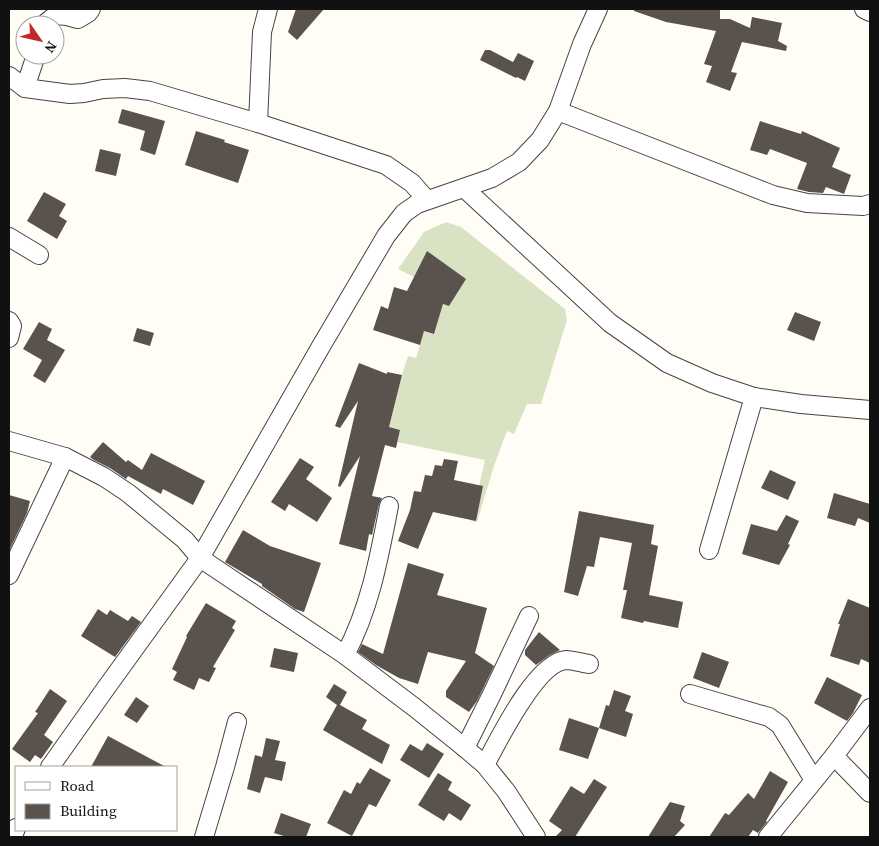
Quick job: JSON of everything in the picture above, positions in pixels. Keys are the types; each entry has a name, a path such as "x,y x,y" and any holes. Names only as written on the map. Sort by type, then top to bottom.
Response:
{"street":[{"path":"65,16 78,20 91,9"},
{"path":"258,124 262,32 268,9"},
{"path":"51,766 200,558 386,236 404,213 417,204 492,178 518,162 540,140 558,111 582,44 598,9"},
{"path":"864,9 870,12"},
{"path":"25,88 33,65"},
{"path":"9,76 25,88 70,94 125,88 150,92 258,124 386,165 412,183 427,200"},
{"path":"558,111 773,195 806,203 863,206 870,204"},
{"path":"464,188 610,323 667,364 712,383 754,397 801,404 870,410"},
{"path":"9,237 39,255"},
{"path":"9,321 12,326 9,338"},
{"path":"709,550 754,397"},
{"path":"9,441 65,457 104,477 128,493 185,540 200,558 345,655 414,707 485,765 506,791 536,837"},
{"path":"9,575 65,457"},
{"path":"345,655 356,634 364,612 378,562 389,506"},
{"path":"464,748 529,616"},
{"path":"485,765 521,701 540,677 552,666 565,660 589,664"},
{"path":"690,694 769,717 780,725 814,780"},
{"path":"768,837 834,756 870,708"},
{"path":"204,837 237,722"},
{"path":"834,756 870,793"}],"green space":[{"path":"446,222 461,227 565,309 567,320 541,404 527,404 514,434 507,431 477,522 471,521 485,460 397,442 400,430 389,427 408,356 416,358 424,331 434,334 443,304 447,305 449,298 398,269 424,232"}],"building":[{"path":"296,9 324,9 297,40 288,32"},
{"path":"634,9 720,9 720,19 730,19 750,28 752,17 782,23 778,41 787,46 786,51 742,42 731,72 737,73 730,91 706,82 712,66 704,64 716,31 666,22 634,11"},
{"path":"485,50 490,50 513,62 518,53 534,61 525,81 480,60"},
{"path":"122,109 165,121 155,155 140,150 145,131 118,123"},
{"path":"760,121 801,134 802,131 840,148 832,167 851,175 844,194 826,187 823,193 797,189 807,163 770,149 767,155 750,150"},
{"path":"196,131 249,150 238,183 185,165"},
{"path":"100,149 121,154 116,176 95,171"},
{"path":"44,192 66,204 59,216 67,221 57,239 27,221"},
{"path":"427,251 466,279 449,306 443,304 434,334 424,331 420,345 373,330 381,306 388,309 394,287 407,291"},
{"path":"795,312 821,322 814,341 787,330"},
{"path":"39,322 52,329 47,340 65,350 45,383 33,376 42,360 23,349"},
{"path":"137,328 154,333 150,346 133,341"},
{"path":"359,363 387,374 387,372 402,375 389,427 400,430 396,448 385,445 372,496 382,498 372,535 369,534 366,551 339,544 360,456 340,487 338,486 358,401 340,428 335,426"},
{"path":"103,442 126,462 128,460 142,470 151,453 205,481 193,505 163,489 161,494 128,476 126,479 94,460 90,457"},
{"path":"300,458 314,467 306,479 332,498 317,522 289,504 285,511 271,502"},
{"path":"444,459 458,461 454,480 483,486 476,521 433,512 418,549 398,541 410,510 414,491 421,492 425,475 432,476 435,465 442,466"},
{"path":"770,470 796,482 788,500 761,488"},
{"path":"834,493 870,504 870,523 858,518 855,526 827,518"},
{"path":"9,495 30,501 27,513 9,551"},
{"path":"579,511 654,525 651,544 658,546 649,595 683,602 678,628 621,618 627,590 623,590 632,543 600,537 594,567 587,566 578,596 564,592"},
{"path":"786,515 799,521 788,544 790,545 779,565 742,554 751,524 777,531"},
{"path":"243,530 270,546 321,563 304,612 295,609 262,586 262,584 225,562"},
{"path":"408,563 444,574 437,595 487,608 475,653 494,666 477,701 469,712 446,697 446,691 466,661 428,652 418,684 399,678 358,652 362,644 383,654"},
{"path":"848,599 870,608 870,663 861,659 859,665 830,656 840,624 838,624"},
{"path":"206,603 236,621 232,628 235,630 213,667 216,668 209,682 199,678 194,690 173,680 177,672 172,669 186,636"},
{"path":"98,609 107,615 110,610 128,621 132,616 141,622 115,657 81,636"},
{"path":"539,632 560,650 536,665 525,655 525,650"},
{"path":"274,648 298,653 294,672 270,667"},
{"path":"702,652 729,662 719,688 693,678"},
{"path":"827,677 862,695 847,721 814,703"},
{"path":"334,684 347,692 340,705 367,720 362,729 390,745 382,764 323,730 337,705 326,697"},
{"path":"50,689 67,701 44,735 53,742 41,759 35,755 30,762 12,749 38,713 35,712"},
{"path":"614,690 631,696 625,711 633,714 626,737 599,728 606,705 609,706"},
{"path":"136,697 149,706 137,723 124,715"},
{"path":"569,718 599,728 588,759 559,750"},
{"path":"108,736 164,766 92,766"},
{"path":"266,738 280,741 275,760 286,762 282,781 265,777 260,793 247,789 255,755 262,757"},
{"path":"427,743 444,754 429,778 400,760 410,744 422,751"},
{"path":"370,768 391,780 376,807 369,804 352,836 327,823 344,790 351,794 357,782 360,784"},
{"path":"770,771 788,782 767,822 758,833 753,830 748,837 709,837 725,813 729,815 748,793 754,799"},
{"path":"438,773 452,782 448,790 471,805 461,821 449,813 444,821 418,805"},
{"path":"594,779 607,787 575,837 555,837 562,830 549,821 571,786 584,794"},
{"path":"670,802 685,806 680,821 685,825 674,837 648,837"},
{"path":"281,813 311,824 306,837 287,837 274,833"}]}
